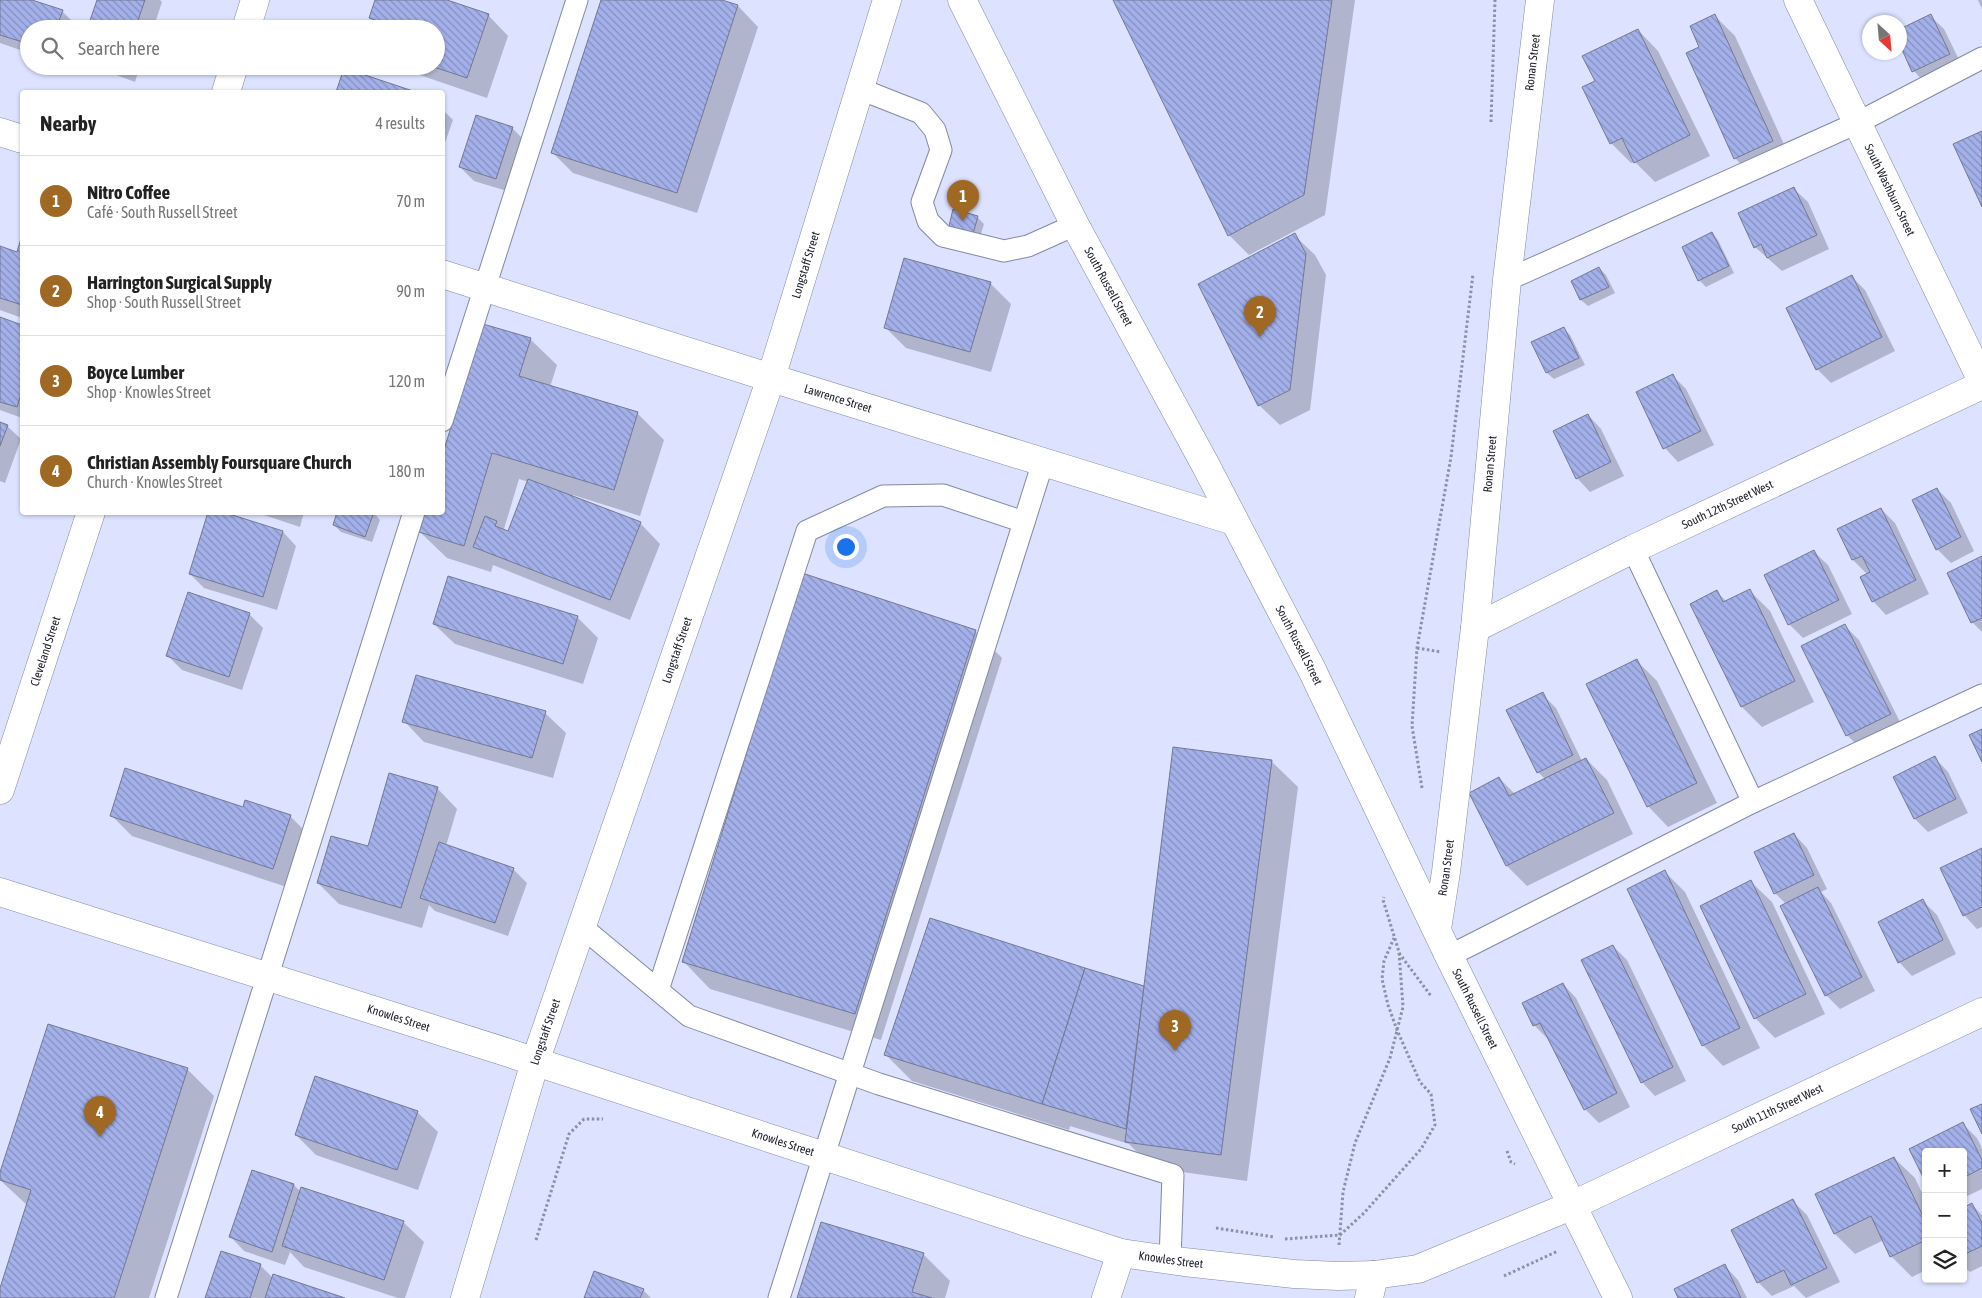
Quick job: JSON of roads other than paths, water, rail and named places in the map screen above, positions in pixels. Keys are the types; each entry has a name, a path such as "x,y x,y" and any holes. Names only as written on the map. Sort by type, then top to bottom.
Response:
{"street":[{"path":"248,20 254,0"},
{"name":"Longstaff Street","path":"465,1298 535,1062 771,378 887,0"},
{"name":"South Russell Street","path":"962,0 1075,225 1234,520 1312,670 1449,956 1618,1298"},
{"name":"Ronan Street","path":"1437,929 1446,872 1475,628 1507,280 1540,0"},
{"name":"South Washburn Street","path":"1798,0 1982,383"},
{"path":"227,90 231,75"},
{"path":"0,132 20,138"},
{"name":"Lawrence Street","path":"445,275 771,378 1234,520"},
{"name":"South 12th Street West","path":"1475,628 1633,549 1982,383"},
{"name":"Cleveland Street","path":"0,790 90,515"},
{"name":"Knowles Street","path":"0,892 535,1062 1121,1253 1294,1274 1338,1276 1372,1286 1573,1206"},
{"name":"South 11th Street West","path":"1573,1206 1982,1012"},
{"path":"1106,1298 1121,1253"}],"lane":[{"path":"445,413 577,0"},
{"path":"1507,280 1857,123 1982,58"},
{"path":"860,89 920,114 935,130 942,150 922,202 928,221 944,236 1004,251 1028,246 1075,225"},
{"path":"779,1298 1043,462"},
{"path":"658,990 807,531 883,496 943,495 1024,522"},
{"path":"166,1298 413,515"},
{"path":"1633,549 1753,802"},
{"path":"1449,956 1753,802 1982,695"},
{"path":"582,928 689,1016 850,1074 1173,1175 1170,1260"}],"place":[{"name":"Nitro Coffee","path":"963,221"},
{"name":"Harrington Surgical Supply","path":"1260,337"},
{"name":"Boyce Lumber","path":"1175,1051"},
{"name":"Christian Assembly Foursquare Church","path":"100,1137"}]}
